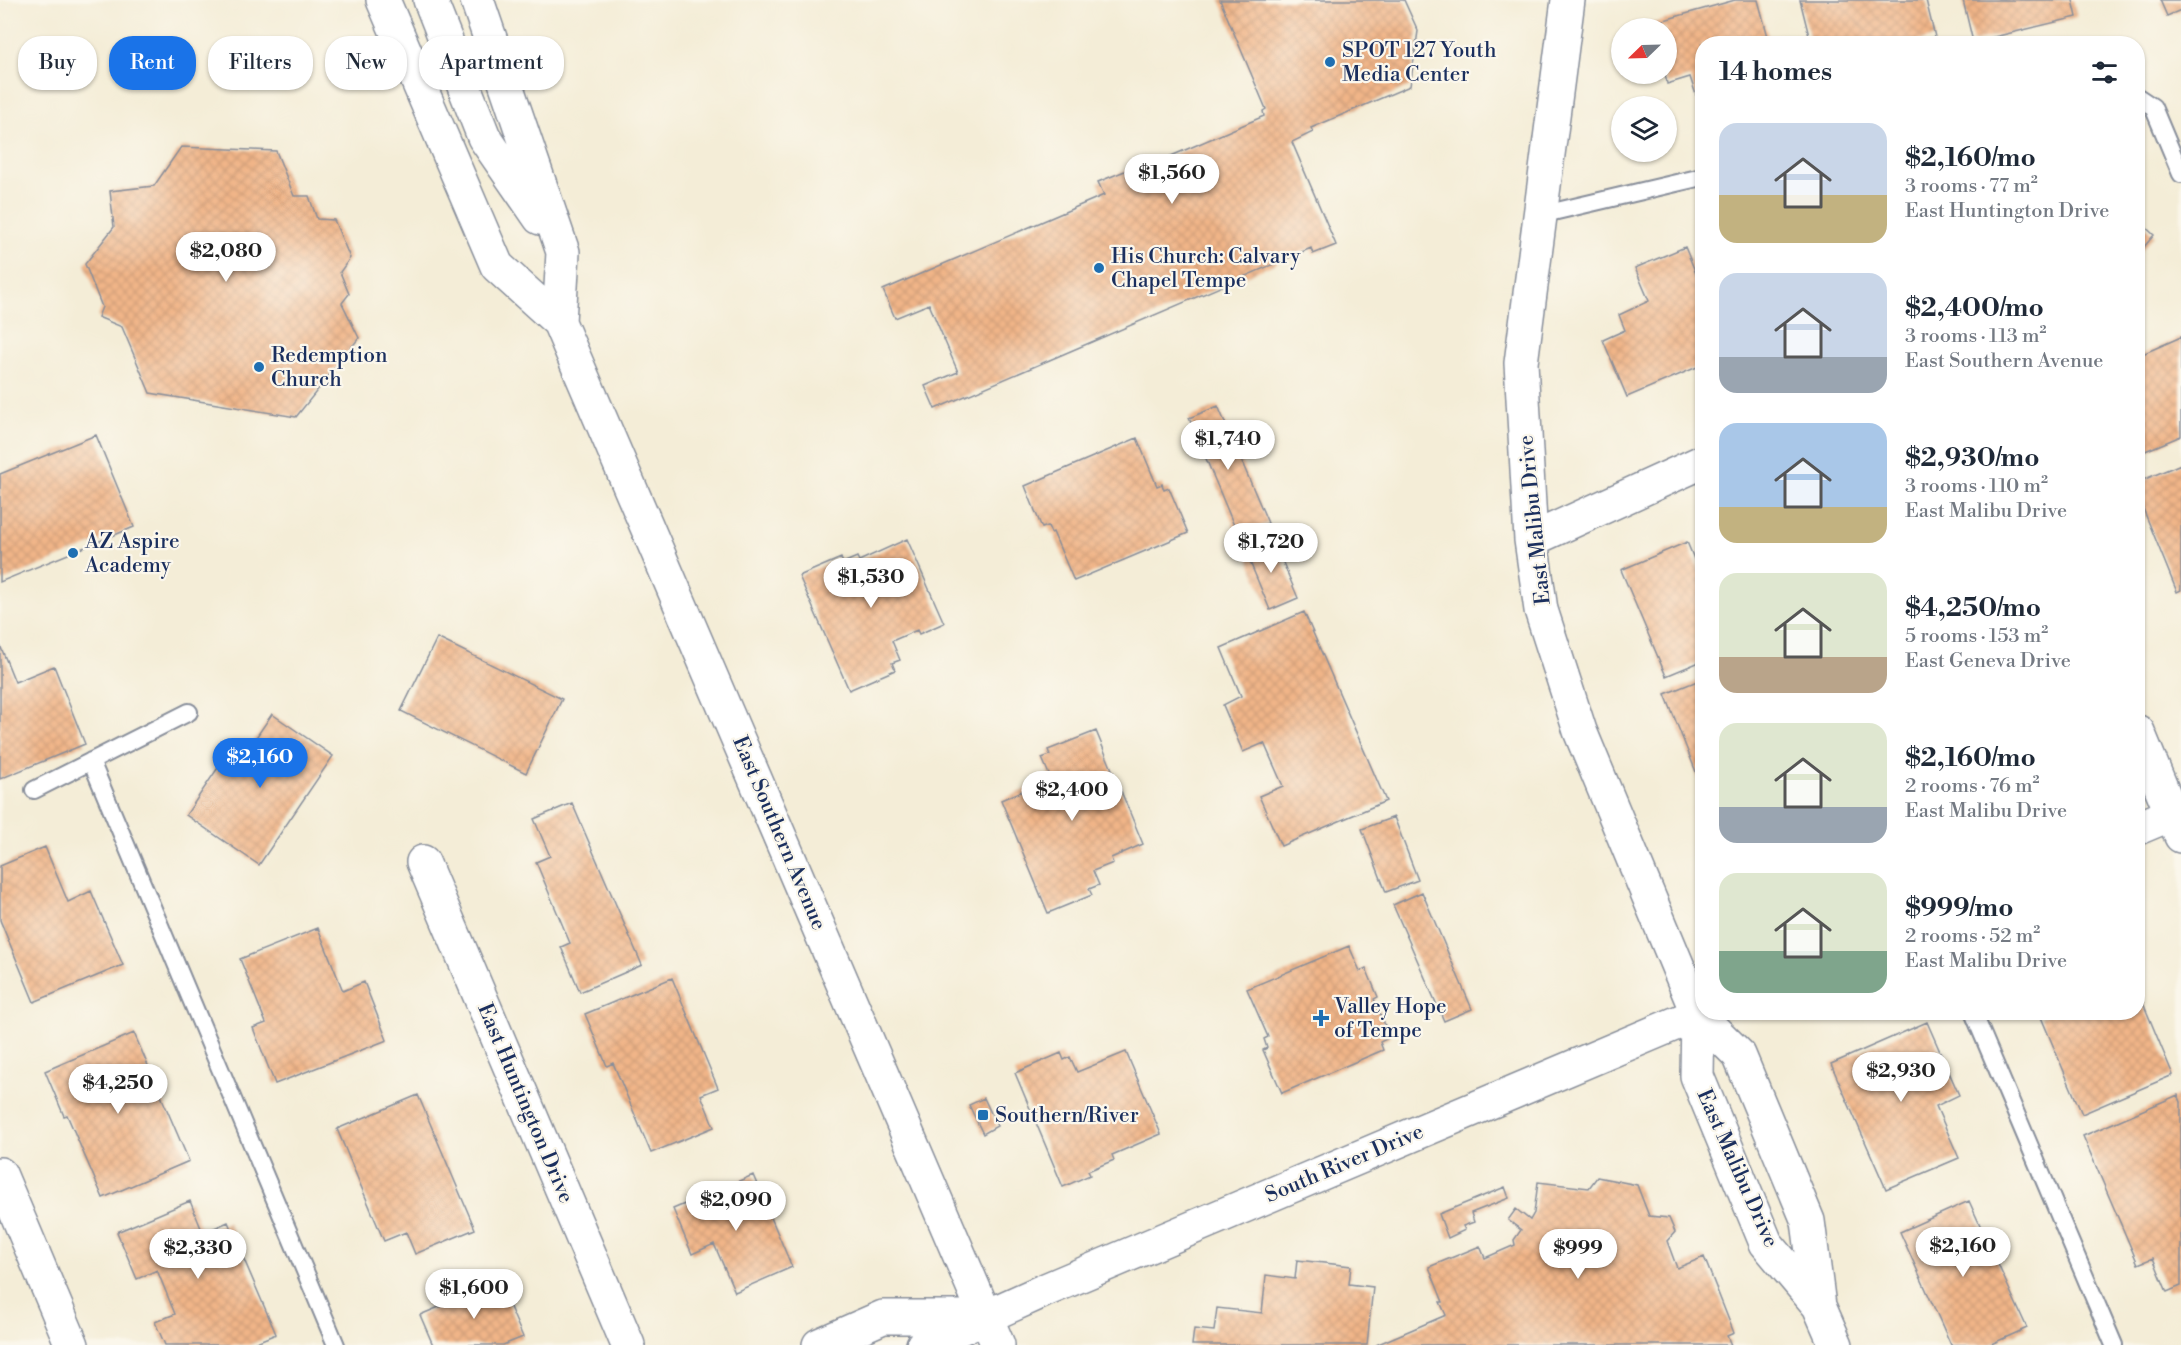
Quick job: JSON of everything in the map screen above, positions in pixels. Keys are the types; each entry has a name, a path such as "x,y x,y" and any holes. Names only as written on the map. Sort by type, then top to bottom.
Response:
{"street":[{"name":"East Southern Avenue","path":"383,0 497,266 559,322 992,1331"},
{"path":"430,0 484,137 563,252"},
{"name":"East Southern Avenue","path":"477,0 563,252 559,322"},
{"name":"East Malibu Drive","path":"1568,0 1521,363 1531,540 1541,610 1580,731 1695,1000"},
{"path":"1531,540 1695,465"},
{"path":"2145,747 2178,820 2145,827"},
{"name":"East Huntington Drive","path":"423,862 628,1345"},
{"name":"South River Drive","path":"923,1345 992,1331 1565,1069 1695,1016"},
{"name":"East Malibu Drive","path":"1701,1020 1697,1076 1766,1243 1819,1306"},
{"name":"East Malibu Drive","path":"1707,1020 1739,1055 1808,1221 1819,1306 1836,1345"},
{"path":"0,1174 72,1345"},
{"name":"South River Drive","path":"819,1345 883,1317 992,1331"}],"lane":[{"path":"2145,102 2153,107 2181,174"},
{"path":"1540,215 1695,179"},
{"path":"34,790 189,712"},
{"path":"91,761 336,1345"},
{"path":"1976,1020 2114,1345"}],"building":[{"name":"His Church: Calvary Chapel Tempe","path":"1220,0 1404,0 1418,31 1410,86 1311,128 1313,132 1292,142 1336,245 1313,254 1311,248 935,409 925,386 958,372 929,304 895,318 883,290 1104,195 1098,182 1132,168 1134,172 1264,116 1263,111 1266,109"},
{"path":"1735,0 1758,0 1768,36 1695,36 1695,92 1690,77 1677,81 1677,18 1671,18"},
{"path":"1800,0 1926,0 1935,36 1809,36"},
{"path":"1963,0 2073,0 2077,17 1998,36 1972,36"},
{"path":"2160,0 2181,0 2181,10 2167,16"},
{"path":"181,147 276,151 294,196 309,196 317,219 334,220 350,258 340,272 349,294 342,303 359,338 296,417 150,393 122,327 98,317 102,307 85,264 114,227 110,191 154,186"},
{"path":"2145,227 2154,235 2145,246"},
{"path":"1685,247 1695,271 1695,368 1627,397 1603,340 1625,330 1619,315 1649,301 1635,268"},
{"path":"2181,337 2181,436 2145,451 2145,353"},
{"path":"1218,406 1268,523 1238,535 1189,418"},
{"path":"96,435 134,527 0,582 0,474"},
{"path":"1137,438 1157,486 1162,484 1164,490 1169,488 1188,533 1074,581 1053,532 1051,533 1048,526 1042,528 1025,486"},
{"path":"2181,464 2181,590 2177,592 2145,513 2145,479"},
{"path":"907,539 944,623 919,634 917,630 892,641 900,660 892,663 895,670 849,690 799,576 841,558 843,563 857,557 859,561"},
{"path":"1273,539 1298,598 1270,610 1245,550"},
{"path":"1687,542 1695,561 1695,664 1666,676 1621,570"},
{"path":"1304,612 1386,801 1281,846 1259,796 1283,786 1264,743 1243,752 1223,705 1241,696 1221,648"},
{"path":"437,638 562,699 526,773 401,711"},
{"path":"0,645 15,682 54,666 85,744 0,779"},
{"path":"1695,682 1695,769 1665,694"},
{"path":"272,714 333,756 259,865 186,815 232,747 244,755"},
{"path":"1096,731 1143,844 1111,858 1113,863 1093,871 1099,885 1089,889 1092,895 1048,913 1001,800 1051,779 1042,758 1050,755 1048,750"},
{"path":"572,803 642,965 580,992 561,947 570,943 536,862 550,856 534,819"},
{"path":"1394,817 1418,880 1386,892 1362,829"},
{"path":"45,847 68,902 91,891 123,965 34,1002 0,920 0,866"},
{"path":"1422,892 1472,1009 1444,1021 1393,905"},
{"path":"318,928 343,991 364,982 387,1040 275,1084 253,1028 266,1023 240,959"},
{"name":"Valley Hope of Tempe","path":"1349,946 1360,971 1366,968 1378,997 1374,999 1390,1037 1380,1042 1383,1050 1282,1093 1263,1050 1267,1048 1264,1039 1268,1037 1247,989"},
{"path":"672,978 718,1088 701,1095 714,1127 651,1153 613,1063 607,1066 585,1014"},
{"path":"2145,1008 2173,1075 2082,1114 2042,1020 2145,1020"},
{"path":"1927,1022 1959,1095 1936,1106 1959,1158 1886,1189 1831,1064"},
{"path":"134,1033 189,1161 103,1198 45,1071"},
{"path":"1126,1052 1161,1134 1112,1155 1114,1160 1088,1171 1090,1175 1063,1187 1015,1073 1061,1053 1064,1060 1070,1057 1077,1072"},
{"path":"418,1095 475,1229 415,1254 406,1232 384,1241 337,1129"},
{"path":"2178,1095 2181,1102 2181,1286 2167,1292 2153,1258 2138,1264 2083,1136"},
{"path":"984,1098 997,1126 983,1134 969,1105"},
{"path":"753,1175 792,1267 735,1292 714,1244 692,1254 673,1209"},
{"path":"1597,1177 1637,1185 1649,1216 1669,1218 1675,1232 1667,1241 1677,1268 1704,1257 1734,1333 1727,1336 1731,1345 1376,1345 1446,1315 1429,1267 1480,1246 1485,1258 1515,1245 1514,1240 1521,1230 1508,1220 1516,1209 1530,1220 1534,1213 1538,1182 1589,1188"},
{"path":"1505,1187 1509,1198 1471,1213 1474,1222 1463,1226 1465,1230 1448,1238 1439,1214"},
{"path":"190,1201 203,1233 228,1222 276,1334 249,1345 165,1345 155,1322 175,1314 157,1270 137,1279 117,1232"},
{"path":"1969,1201 2027,1328 1989,1345 1951,1345 1900,1232"},
{"path":"1297,1260 1351,1266 1349,1284 1373,1287 1367,1345 1192,1345 1194,1329 1214,1331 1217,1308 1262,1313 1266,1275 1295,1279"},
{"path":"499,1282 523,1337 503,1345 433,1345 420,1315"}],"place":[{"name":"SPOT 127 Youth Media Center","path":"1330,62"},
{"name":"His Church: Calvary Chapel Tempe","path":"1099,268"},
{"name":"Redemption Church","path":"259,367"},
{"name":"AZ Aspire Academy","path":"73,553"},
{"name":"Valley Hope of Tempe","path":"1321,1018"},
{"name":"Southern/River","path":"983,1115"}]}
